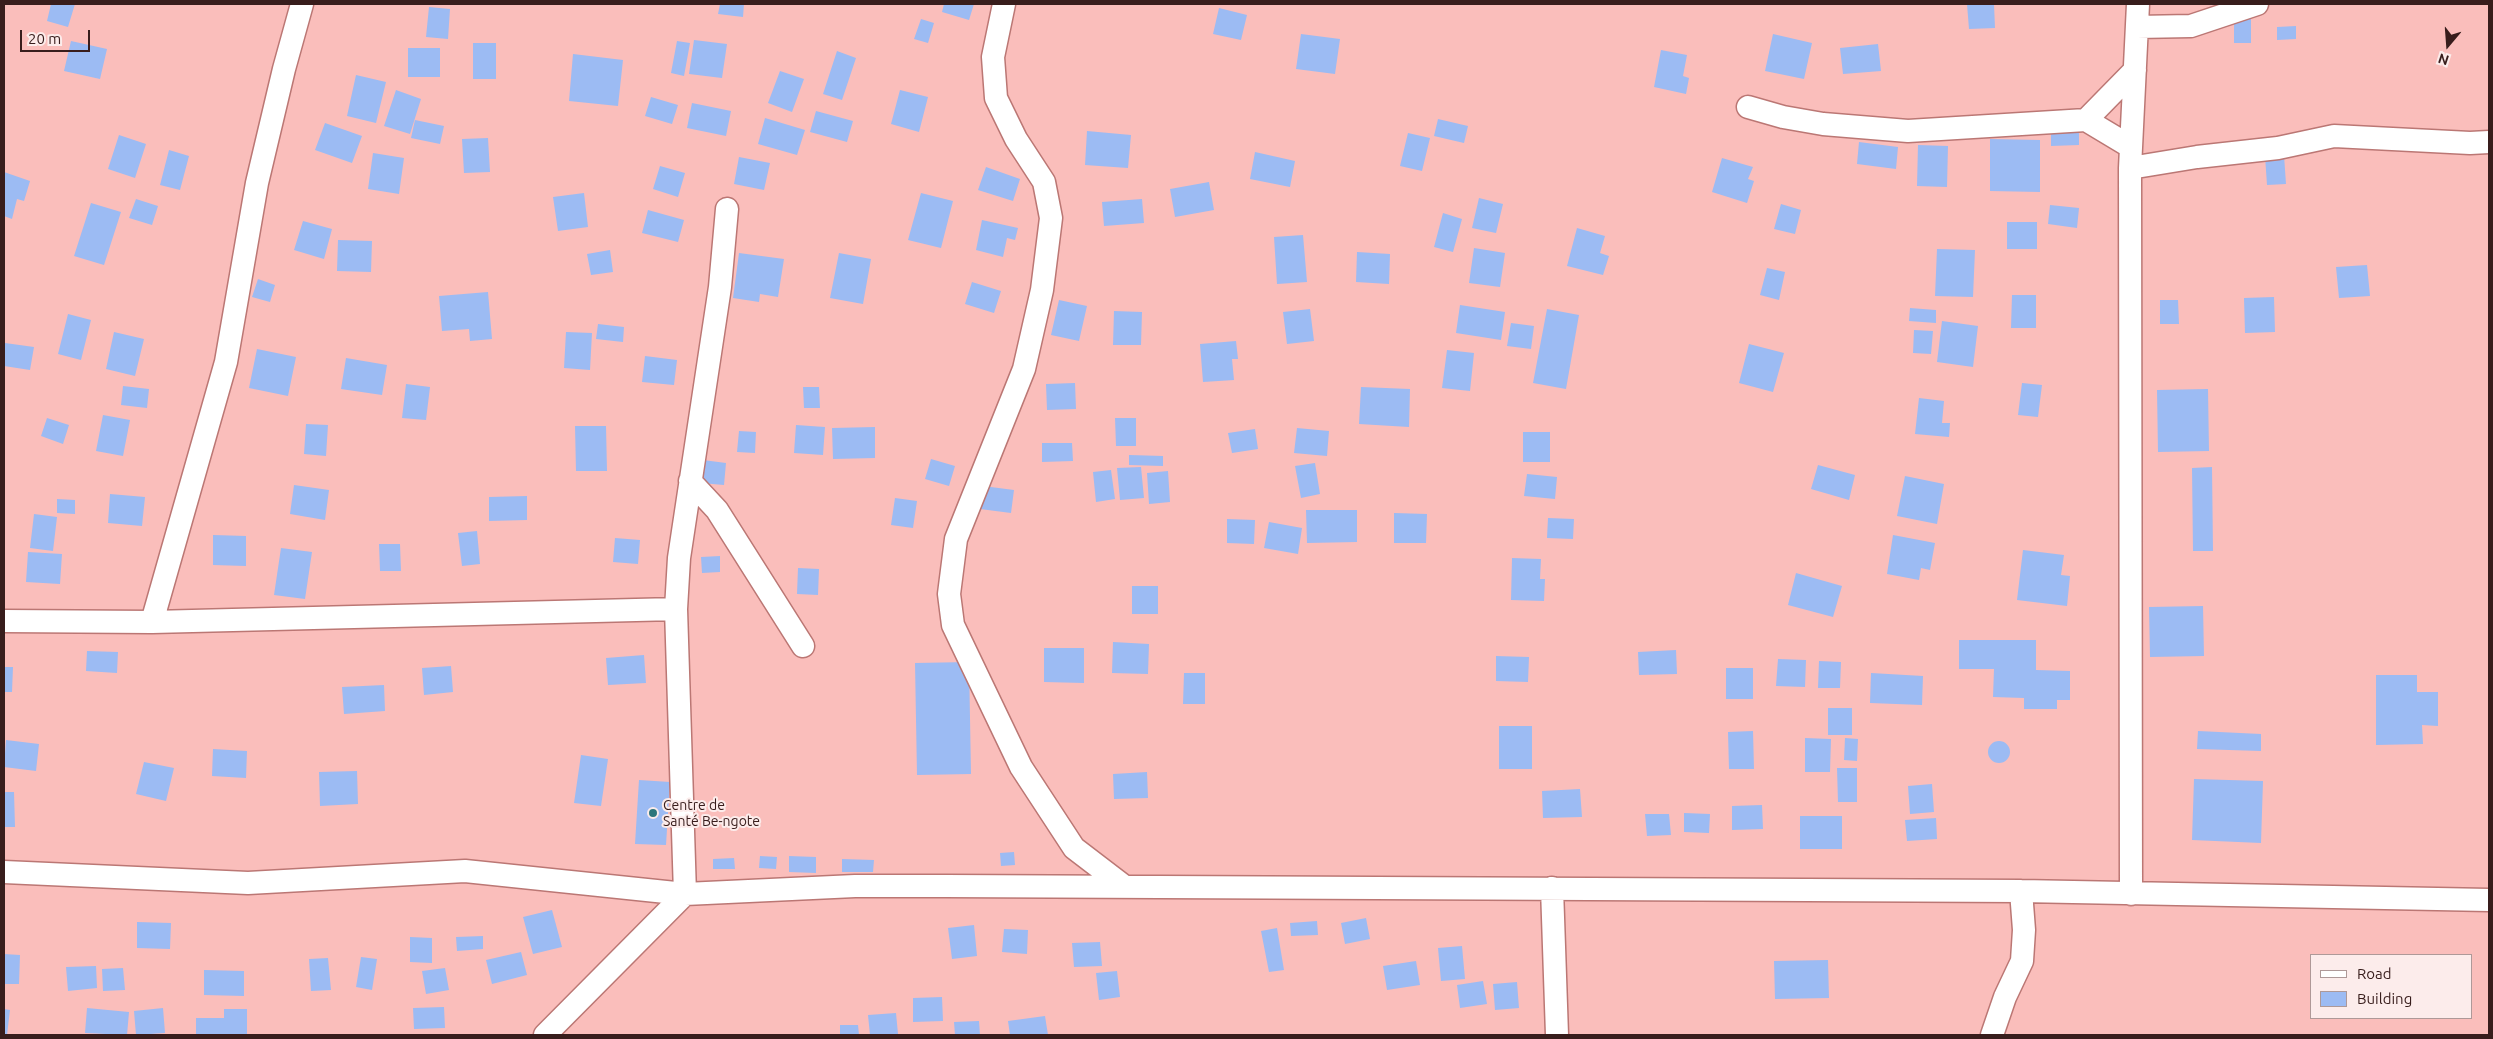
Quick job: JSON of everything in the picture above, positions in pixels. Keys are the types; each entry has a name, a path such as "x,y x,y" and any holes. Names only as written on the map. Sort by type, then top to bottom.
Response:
{"street":[{"path":"152,622 226,362 257,183 284,69 302,4"},
{"path":"1004,4 993,57 996,98 1016,139 1044,182 1052,218 1042,290 1024,369 956,539 949,594 952,625 1021,767 1074,848 1125,886"},
{"path":"2131,894 2130,158 2138,4"},
{"path":"2138,28 2191,26 2257,4"},
{"path":"1748,107 1782,117 1823,124 1908,131 2086,120 2135,70"},
{"path":"2086,120 2130,158 2197,157 2278,148 2334,136 2470,143 2489,142"},
{"path":"545,1035 685,894 676,609 679,558 720,287 727,209"},
{"path":"690,481 717,510 803,646"},
{"path":"4,621 152,622 676,609"},
{"path":"4,872 248,883 465,871 685,894 855,886 1125,886 2021,891 2489,900"},
{"path":"1552,888 1557,1035"},
{"path":"1992,1035 2005,997 2022,961 2024,930 2021,891"}],"building":[{"path":"51,4 75,4 68,27 47,21"},
{"path":"720,4 744,4 743,17 718,14"},
{"path":"944,4 974,4 969,20 942,12"},
{"path":"1967,4 1994,4 1995,28 1969,29"},
{"path":"429,7 450,9 448,39 426,37"},
{"path":"1219,8 1247,15 1241,40 1213,34"},
{"path":"2234,13 2251,14 2251,43 2234,43"},
{"path":"921,19 934,23 928,43 914,39"},
{"path":"2296,26 2296,39 2277,40 2277,27"},
{"path":"1301,34 1340,39 1335,74 1296,69"},
{"path":"1773,34 1812,43 1804,79 1765,71"},
{"path":"694,40 727,44 722,78 689,74"},
{"path":"71,41 107,49 100,79 64,71"},
{"path":"677,41 690,43 684,76 671,73"},
{"path":"473,43 496,43 496,79 473,79"},
{"path":"1878,44 1881,71 1843,74 1840,48"},
{"path":"408,48 440,48 440,77 408,77"},
{"path":"1661,50 1687,55 1683,76 1689,78 1686,94 1654,87"},
{"path":"837,51 856,58 842,100 823,94"},
{"path":"573,54 623,60 618,106 569,101"},
{"path":"780,71 804,79 792,112 768,103"},
{"path":"356,75 386,82 376,123 347,116"},
{"path":"396,90 421,99 410,134 384,126"},
{"path":"900,90 928,97 919,132 891,124"},
{"path":"651,97 678,105 672,124 645,116"},
{"path":"692,103 731,111 726,136 687,128"},
{"path":"816,111 853,121 847,142 810,132"},
{"path":"765,118 805,130 797,155 758,144"},
{"path":"1438,119 1468,126 1464,143 1434,136"},
{"path":"415,120 444,126 440,144 411,138"},
{"path":"325,123 362,136 352,163 315,150"},
{"path":"2079,130 2079,145 2051,146 2051,131"},
{"path":"1087,131 1131,135 1128,168 1085,165"},
{"path":"1408,133 1430,138 1422,171 1400,166"},
{"path":"119,135 146,144 135,178 108,169"},
{"path":"488,138 490,172 464,173 462,139"},
{"path":"1990,139 2040,140 2040,192 1990,191"},
{"path":"1859,142 1898,147 1896,169 1857,164"},
{"path":"1918,145 1948,146 1947,187 1917,186"},
{"path":"169,150 189,156 180,190 160,185"},
{"path":"1255,152 1295,161 1290,187 1250,179"},
{"path":"373,153 404,158 399,194 368,189"},
{"path":"2284,155 2286,184 2267,185 2265,156"},
{"path":"739,157 770,163 764,190 734,184"},
{"path":"1722,158 1753,167 1748,179 1754,181 1747,203 1712,192"},
{"path":"660,166 685,173 678,197 653,189"},
{"path":"986,167 1020,179 1013,201 978,190"},
{"path":"4,172 30,181 24,201 17,199 12,219 4,216"},
{"path":"1209,182 1214,210 1175,217 1170,189"},
{"path":"584,193 588,227 558,231 553,197"},
{"path":"921,193 953,201 941,248 908,240"},
{"path":"1479,198 1503,204 1496,233 1472,228"},
{"path":"136,199 158,206 152,225 129,218"},
{"path":"1142,199 1144,223 1104,226 1102,202"},
{"path":"91,203 121,212 104,265 74,256"},
{"path":"1781,204 1801,210 1795,234 1774,229"},
{"path":"2050,205 2079,208 2077,228 2048,224"},
{"path":"648,210 684,220 678,242 642,233"},
{"path":"1443,213 1462,219 1453,252 1434,247"},
{"path":"982,220 1018,228 1015,240 1007,238 1003,257 976,250"},
{"path":"303,221 332,229 324,259 294,250"},
{"path":"2007,222 2037,222 2037,249 2007,249"},
{"path":"1577,228 1605,236 1600,253 1609,256 1603,275 1567,266"},
{"path":"1303,235 1307,282 1277,284 1274,237"},
{"path":"338,240 372,241 371,272 337,271"},
{"path":"1474,248 1505,253 1500,287 1469,283"},
{"path":"1937,249 1975,250 1973,297 1935,296"},
{"path":"610,250 613,272 591,275 587,254"},
{"path":"1357,252 1390,254 1389,284 1356,282"},
{"path":"739,253 784,259 778,297 760,294 759,302 733,298"},
{"path":"839,253 871,259 863,304 830,298"},
{"path":"2367,265 2370,296 2339,298 2336,267"},
{"path":"1767,268 1785,272 1779,300 1760,295"},
{"path":"258,279 275,285 270,302 252,297"},
{"path":"972,282 1001,291 994,313 965,304"},
{"path":"488,292 492,339 470,341 469,329 442,331 439,296"},
{"path":"2012,295 2036,295 2036,328 2011,328"},
{"path":"2274,297 2275,332 2245,333 2244,298"},
{"path":"1059,300 1087,306 1079,341 1051,335"},
{"path":"2160,300 2178,300 2179,324 2160,324"},
{"path":"1460,305 1505,312 1501,340 1456,333"},
{"path":"1910,308 1936,310 1936,323 1909,321"},
{"path":"1310,309 1314,341 1287,344 1283,312"},
{"path":"1547,309 1579,315 1566,389 1533,383"},
{"path":"1114,311 1142,312 1141,345 1113,345"},
{"path":"68,314 91,320 81,360 58,354"},
{"path":"1942,321 1978,326 1973,367 1937,362"},
{"path":"1511,323 1534,326 1531,349 1507,346"},
{"path":"598,324 624,327 623,342 596,339"},
{"path":"1914,330 1933,331 1931,354 1913,353"},
{"path":"114,332 144,339 135,376 106,369"},
{"path":"566,332 592,333 590,370 564,368"},
{"path":"1236,341 1238,359 1232,359 1234,380 1203,382 1200,344"},
{"path":"5,343 34,347 30,370 4,366"},
{"path":"1749,344 1784,353 1773,392 1739,383"},
{"path":"257,349 296,357 288,396 249,388"},
{"path":"1447,350 1474,353 1470,391 1442,388"},
{"path":"645,356 677,360 674,385 642,382"},
{"path":"346,358 387,365 382,395 341,389"},
{"path":"1075,383 1076,409 1047,410 1046,384"},
{"path":"2022,383 2042,385 2038,417 2018,415"},
{"path":"406,384 430,387 426,420 402,418"},
{"path":"123,386 149,389 147,408 121,405"},
{"path":"803,387 819,387 820,408 804,408"},
{"path":"1361,387 1410,389 1409,427 1359,424"},
{"path":"2208,389 2209,451 2158,452 2157,390"},
{"path":"1919,398 1944,401 1942,423 1950,423 1949,437 1915,434"},
{"path":"103,415 130,420 123,456 96,451"},
{"path":"47,418 69,425 63,444 41,436"},
{"path":"1115,418 1136,418 1136,446 1116,446"},
{"path":"306,424 328,425 326,456 304,454"},
{"path":"796,425 825,427 823,455 794,453"},
{"path":"575,426 606,426 607,471 576,471"},
{"path":"875,427 875,458 833,459 832,428"},
{"path":"1297,428 1329,431 1327,456 1294,453"},
{"path":"1255,429 1258,449 1232,453 1228,433"},
{"path":"739,431 756,432 755,453 737,452"},
{"path":"1523,432 1550,432 1550,462 1523,462"},
{"path":"1042,443 1072,443 1073,461 1042,462"},
{"path":"1129,455 1163,456 1163,466 1129,465"},
{"path":"931,459 955,466 949,486 925,479"},
{"path":"703,460 726,463 724,485 701,483"},
{"path":"1315,463 1320,494 1301,498 1295,466"},
{"path":"1818,465 1855,475 1849,500 1811,489"},
{"path":"1141,467 1144,498 1120,500 1117,468"},
{"path":"2212,467 2213,551 2193,551 2192,468"},
{"path":"1111,470 1115,499 1096,502 1093,472"},
{"path":"1168,471 1170,502 1149,504 1147,473"},
{"path":"1527,474 1557,477 1555,499 1524,496"},
{"path":"1905,476 1944,484 1937,524 1897,516"},
{"path":"294,485 329,490 325,520 290,514"},
{"path":"983,486 1014,490 1011,513 980,509"},
{"path":"110,494 145,497 142,526 108,523"},
{"path":"527,496 527,520 489,521 489,497"},
{"path":"895,498 917,501 913,528 891,525"},
{"path":"57,499 75,500 75,514 57,513"},
{"path":"1306,510 1357,510 1357,542 1307,543"},
{"path":"1394,513 1427,514 1426,543 1394,543"},
{"path":"34,514 57,517 53,551 30,548"},
{"path":"1548,518 1574,519 1573,539 1547,538"},
{"path":"1227,519 1255,520 1254,544 1227,543"},
{"path":"1269,522 1302,528 1298,554 1264,548"},
{"path":"477,531 480,564 462,566 458,533"},
{"path":"213,535 246,536 246,566 213,565"},
{"path":"1893,535 1935,543 1930,570 1921,568 1919,580 1887,574"},
{"path":"615,538 640,540 638,564 613,562"},
{"path":"379,544 400,544 401,571 380,571"},
{"path":"281,548 312,552 305,599 274,595"},
{"path":"2023,550 2064,555 2061,575 2070,576 2067,606 2017,600"},
{"path":"28,552 62,554 60,584 26,582"},
{"path":"720,556 720,572 702,573 701,557"},
{"path":"1512,558 1541,559 1540,579 1545,579 1544,601 1511,600"},
{"path":"798,568 819,569 818,595 797,594"},
{"path":"1796,573 1842,586 1833,617 1788,605"},
{"path":"1132,586 1158,586 1158,614 1132,614"},
{"path":"2203,606 2204,656 2150,657 2149,607"},
{"path":"1959,640 2036,640 2036,670 2070,671 2070,700 2057,700 2057,709 2024,709 2024,698 1993,697 1994,669 1959,669"},
{"path":"1113,642 1149,644 1148,674 1112,673"},
{"path":"1044,648 1084,648 1084,683 1044,682"},
{"path":"1676,650 1677,674 1639,675 1638,652"},
{"path":"87,651 118,652 117,673 86,671"},
{"path":"644,655 646,683 608,685 606,658"},
{"path":"1496,656 1529,657 1528,682 1496,681"},
{"path":"1778,659 1806,660 1805,687 1776,686"},
{"path":"1819,661 1841,662 1840,688 1818,688"},
{"path":"969,662 971,774 917,775 915,663"},
{"path":"451,666 453,692 424,695 422,668"},
{"path":"4,667 13,667 12,692 4,692"},
{"path":"1726,668 1753,668 1753,699 1726,699"},
{"path":"1184,673 1205,673 1205,704 1183,704"},
{"path":"1871,673 1923,676 1922,705 1870,703"},
{"path":"2376,675 2417,675 2417,692 2438,692 2438,726 2422,725 2423,744 2376,745"},
{"path":"384,685 385,711 344,714 342,687"},
{"path":"1828,708 1852,708 1852,735 1828,735"},
{"path":"1499,726 1532,726 1532,769 1499,769"},
{"path":"1753,731 1754,769 1729,769 1728,732"},
{"path":"2198,731 2261,734 2261,751 2197,749"},
{"path":"1805,738 1831,739 1830,772 1805,772"},
{"path":"1845,738 1858,739 1857,761 1844,760"},
{"path":"6,740 39,744 36,771 4,767"},
{"path":"1999,741 2007,744 2010,752 2007,760 1999,763 1991,760 1988,752 1991,744"},
{"path":"213,749 247,751 246,778 212,776"},
{"path":"581,755 608,759 601,806 574,803"},
{"path":"144,762 174,768 166,801 136,794"},
{"path":"1837,768 1857,768 1857,802 1838,802"},
{"path":"357,771 358,804 320,806 319,772"},
{"path":"1147,772 1148,798 1114,799 1113,774"},
{"path":"2194,779 2263,781 2261,843 2192,840"},
{"name":"Centre de Santé Be-ngote","path":"639,780 670,782 666,845 635,844"},
{"path":"1932,784 1934,812 1910,814 1908,786"},
{"path":"1580,789 1582,817 1543,818 1542,791"},
{"path":"4,792 14,792 15,827 4,827"},
{"path":"1762,805 1763,829 1732,830 1732,806"},
{"path":"1684,813 1710,814 1709,833 1684,832"},
{"path":"1645,814 1669,814 1671,835 1647,836"},
{"path":"1800,816 1842,816 1842,849 1800,849"},
{"path":"1936,818 1937,839 1907,841 1905,820"},
{"path":"1014,852 1015,865 1001,866 1000,853"},
{"path":"760,856 777,857 776,869 759,868"},
{"path":"789,856 816,857 816,873 789,872"},
{"path":"734,858 735,869 713,869 713,859"},
{"path":"842,859 874,860 873,872 842,872"},
{"path":"552,910 562,947 533,954 523,917"},
{"path":"1366,918 1370,939 1345,944 1341,923"},
{"path":"1317,921 1318,935 1291,936 1290,923"},
{"path":"137,922 171,923 170,949 137,948"},
{"path":"974,925 977,956 952,959 948,928"},
{"path":"1277,928 1284,970 1269,972 1261,931"},
{"path":"1004,929 1028,930 1027,954 1002,952"},
{"path":"483,936 483,949 457,951 456,937"},
{"path":"410,937 432,938 432,963 410,962"},
{"path":"1100,942 1102,966 1074,967 1072,943"},
{"path":"1462,946 1465,979 1441,981 1438,948"},
{"path":"521,952 527,975 492,984 486,960"},
{"path":"4,954 20,955 19,984 4,984"},
{"path":"361,957 377,959 372,990 356,987"},
{"path":"328,958 331,990 311,991 309,959"},
{"path":"1828,960 1829,998 1775,999 1774,961"},
{"path":"1416,961 1420,985 1387,990 1383,966"},
{"path":"96,966 97,988 68,991 66,967"},
{"path":"123,968 125,990 103,991 102,969"},
{"path":"445,968 449,990 426,994 422,971"},
{"path":"204,970 244,971 244,996 204,995"},
{"path":"1117,971 1120,997 1099,1000 1096,973"},
{"path":"1483,981 1487,1004 1460,1008 1457,985"},
{"path":"1517,982 1519,1008 1495,1010 1493,984"},
{"path":"942,997 943,1021 913,1022 913,998"},
{"path":"444,1007 445,1028 414,1029 413,1008"},
{"path":"87,1008 129,1012 127,1035 85,1033"},
{"path":"163,1008 165,1033 136,1035 134,1011"},
{"path":"4,1009 10,1010 7,1035 4,1035"},
{"path":"224,1009 247,1009 247,1035 196,1035 196,1018 224,1018"},
{"path":"896,1013 898,1034 870,1035 868,1015"},
{"path":"1045,1016 1048,1035 1010,1035 1008,1021"},
{"path":"979,1021 980,1035 955,1035 954,1022"},
{"path":"840,1025 858,1025 859,1035 840,1035"}],"place":[{"name":"Centre de Santé Be-ngote","path":"653,813"}]}
